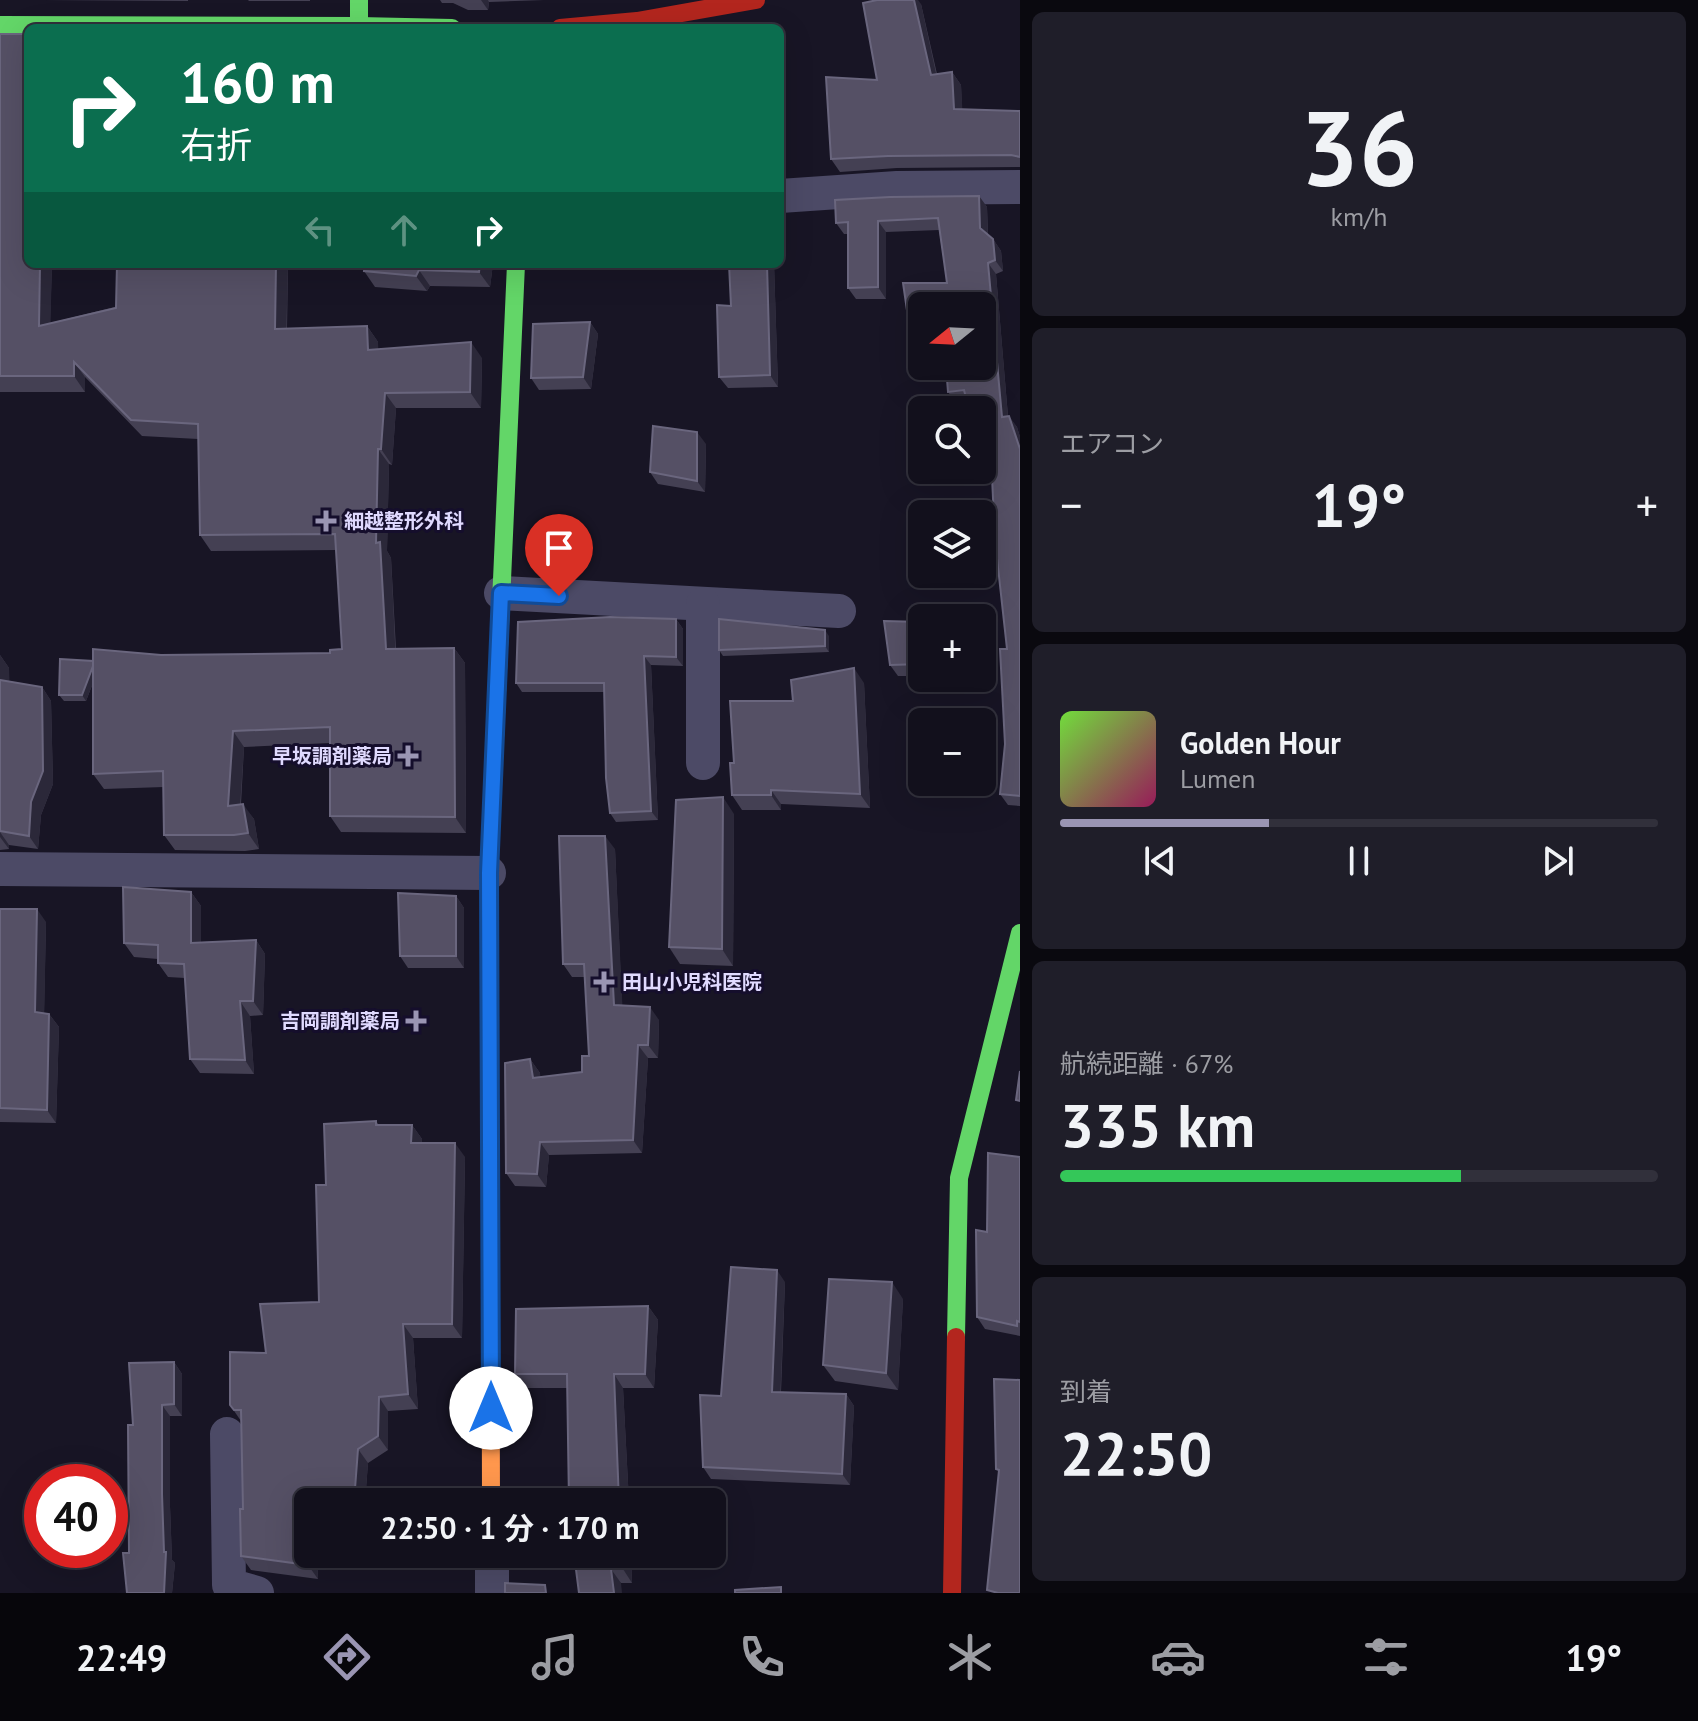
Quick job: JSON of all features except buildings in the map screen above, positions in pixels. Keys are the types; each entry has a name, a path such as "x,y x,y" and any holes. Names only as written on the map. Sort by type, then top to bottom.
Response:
{"street":[{"path":"359,0 359,24"},
{"path":"604,24 756,0"},
{"path":"0,25 24,25"},
{"path":"784,196 897,188 1020,187"},
{"path":"491,1488 489,873 516,268"},
{"path":"501,593 839,611"},
{"path":"703,604 703,763"},
{"path":"0,869 489,873"},
{"path":"952,1593 959,1178 1020,933"},
{"path":"227,1434 229,1585 257,1593"},
{"path":"492,1568 492,1593"}],"traffic: fast":[{"path":"359,0 359,24"},
{"path":"0,25 24,25"},
{"path":"490,1120 489,873 516,268"},
{"path":"956,1337 959,1178 1020,933"}],"traffic: slow":[{"path":"490,1120 491,1488"}],"traffic: jam":[{"path":"604,24 756,0"},
{"path":"952,1593 956,1337"}],"place":[{"name":"細越整形外科","path":"326,521"},
{"name":"早坂調剤薬局","path":"408,756"},
{"name":"田山小児科医院","path":"604,982"},
{"name":"吉岡調剤薬局","path":"416,1021"}],"route":[{"path":"491,1408 489,873 501,593 559,596"}]}
